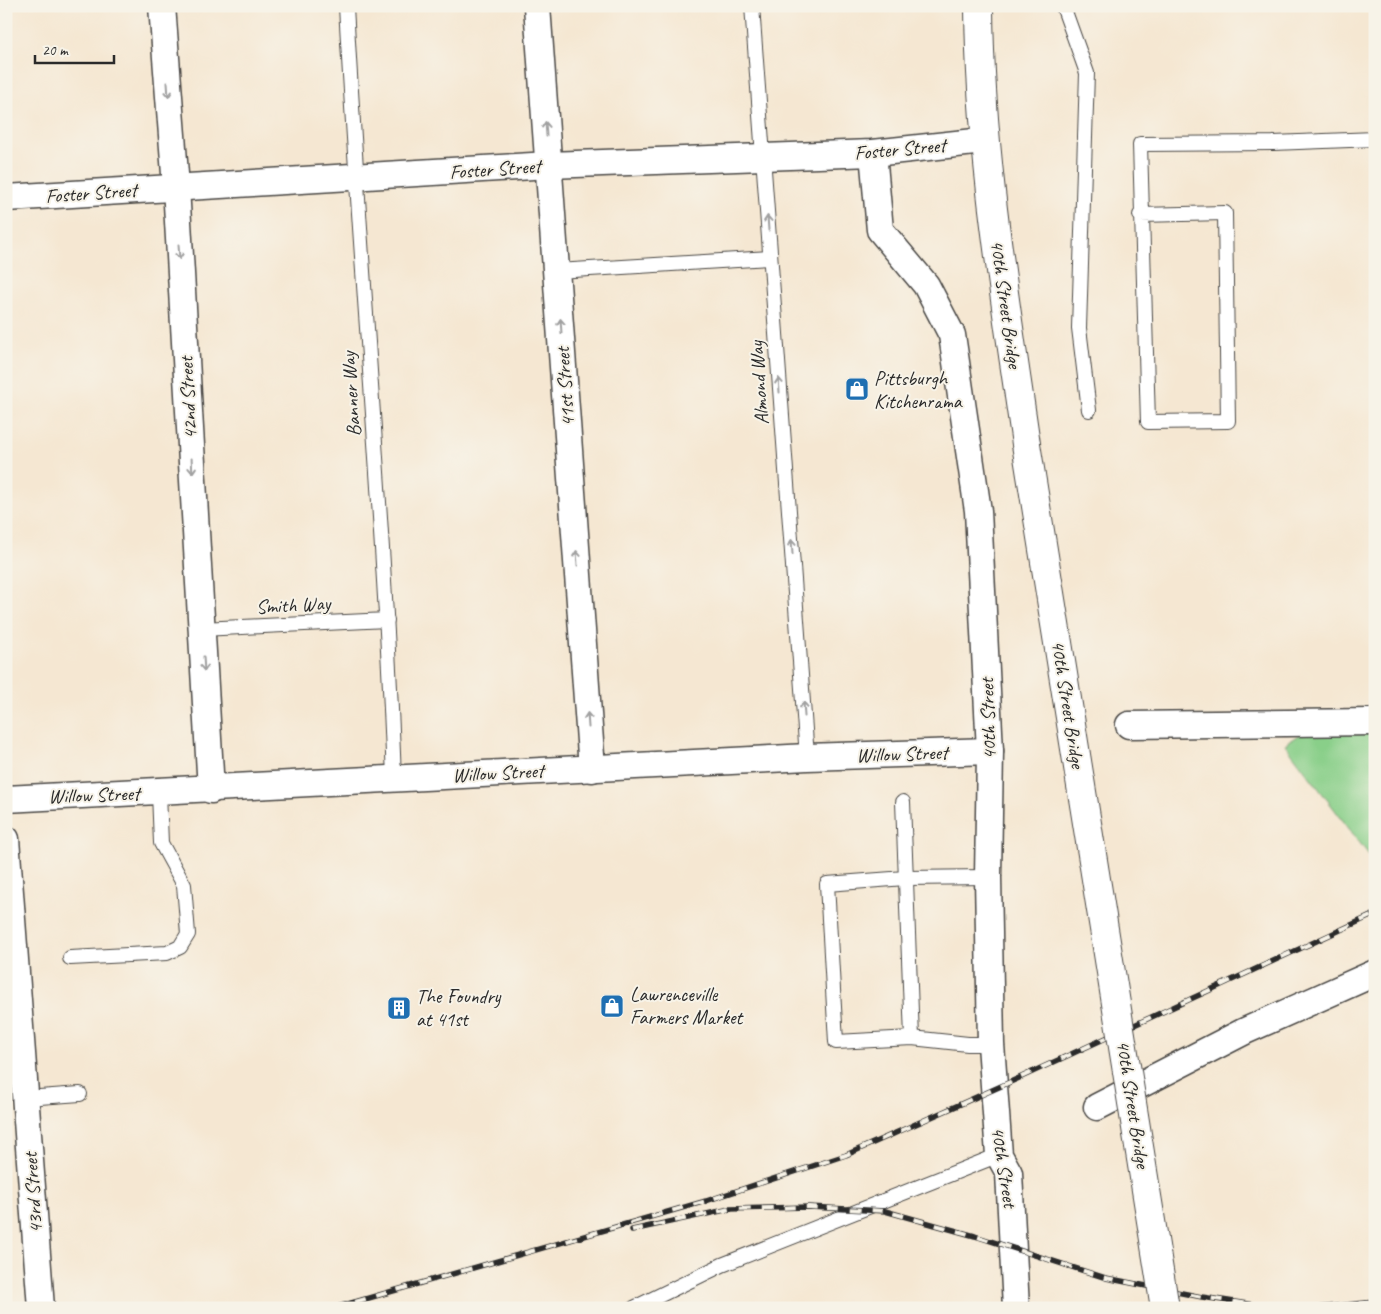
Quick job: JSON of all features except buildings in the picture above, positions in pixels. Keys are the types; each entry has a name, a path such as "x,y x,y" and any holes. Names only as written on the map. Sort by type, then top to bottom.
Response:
{"main road":[{"name":"40th Street Bridge","path":"978,6 981,98 990,195 1026,444 1165,1308"}],"street":[{"name":"42nd Street","path":"162,6 176,187 211,790"},
{"name":"41st Street","path":"537,6 592,769"},
{"name":"Foster Street","path":"6,198 176,187 356,179 549,166 873,153 984,141"},
{"name":"40th Street","path":"873,153 880,230 926,285 952,335 978,511 990,751 988,878 991,1044 999,1155 1009,1173 1016,1308"},
{"path":"1129,725 1375,722"},
{"name":"Willow Street","path":"6,799 159,793 394,778 990,751"},
{"name":"43rd Street","path":"6,839 41,1308"},
{"path":"1097,1107 1245,1031 1375,973"}],"lane":[{"name":"Banner Way","path":"346,6 356,179 387,620 394,778"},
{"name":"Almond Way","path":"752,6 807,758"},
{"path":"1062,6 1087,73 1079,328 1089,410"},
{"path":"1140,215 1226,213 1228,421 1148,422 1140,215 1140,144 1273,144 1375,139"},
{"path":"557,271 770,258"},
{"name":"Smith Way","path":"202,630 387,620"},
{"path":"70,958 167,953 180,947 188,934 184,885 161,843 159,793"},
{"path":"903,802 912,1038"},
{"path":"988,878 905,878 827,884 836,1042 912,1038 968,1044 991,1044"},
{"path":"26,1098 80,1094"},
{"path":"634,1308 722,1265 999,1155"}],"green space":[{"path":"1304,731 1375,731 1375,852 1369,855 1285,744"}],"railway":[{"path":"334,1308 706,1201 846,1155 1017,1079 1375,914"},
{"path":"632,1230 730,1209 809,1207 885,1211 975,1236 1106,1278 1202,1297 1274,1308"},
{"path":"1316,1308 1375,1302"}],"place":[{"name":"Pittsburgh Kitchenrama","path":"857,389"},
{"name":"Lawrenceville Farmers Market","path":"612,1006"},
{"name":"The Foundry at 41st","path":"399,1008"}]}
